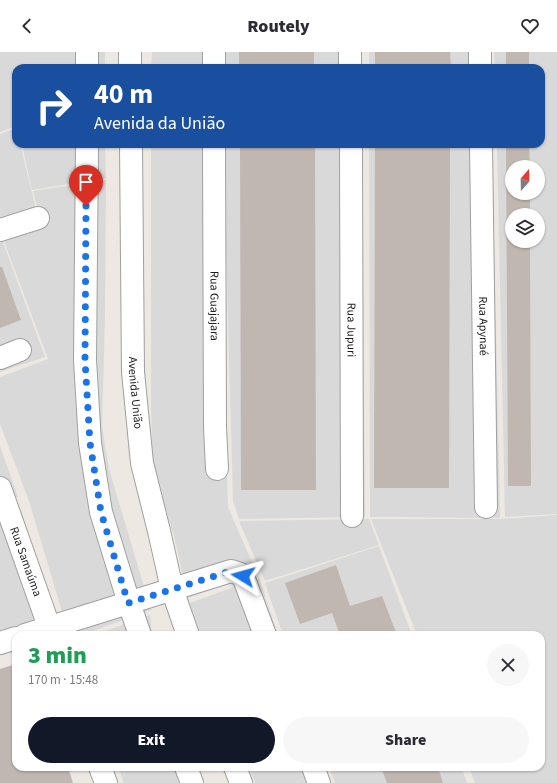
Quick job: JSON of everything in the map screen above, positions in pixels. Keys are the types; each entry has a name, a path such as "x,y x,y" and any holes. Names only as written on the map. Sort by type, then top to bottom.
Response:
{"street":[{"path":"87,52 87,64"},
{"path":"130,52 130,64"},
{"path":"214,52 214,64"},
{"path":"350,52 350,64"},
{"path":"480,52 480,64"},
{"path":"87,148 85,360 90,443 101,512 128,603 138,631"},
{"name":"Avenida União","path":"131,148 133,372 142,463 172,589 187,631"},
{"name":"Rua Guajajara","path":"214,148 215,427 217,469"},
{"name":"Rua Jupuri","path":"351,148 352,516"},
{"name":"Rua Apynaé","path":"481,148 486,507"},
{"path":"0,230 38,218"},
{"path":"0,358 20,350"},
{"name":"Rua Samaúma","path":"1,497 51,631"},
{"path":"51,631 128,603 231,571 243,576 264,631"},
{"path":"0,643 12,639"},
{"path":"102,771 106,783"},
{"path":"188,771 192,783"},
{"path":"236,771 241,783"},
{"path":"314,771 319,783"}],"shaded area":[{"path":"0,52 105,52 105,64 12,64 12,128 0,132"},
{"path":"152,52 214,52 215,64 151,64"},
{"path":"221,52 362,52 362,64 221,64"},
{"path":"369,52 490,52 490,64 369,64"},
{"path":"494,52 557,52 557,514 505,517 497,148 545,148 545,64 495,64"},
{"path":"12,130 12,148 21,148 38,217 0,230 0,134"},
{"path":"23,148 105,148 106,178 32,190"},
{"path":"151,148 217,148 228,507 257,574 188,598 174,536 153,470 151,410"},
{"path":"223,148 362,148 365,517 239,519 233,501"},
{"path":"369,148 492,148 500,518 370,517"},
{"path":"106,180 105,317 102,426 109,469 151,610 93,631 68,631 29,501 0,424 0,377 48,359 1,233 40,218 33,191"},
{"path":"0,234 45,357 0,372"},
{"path":"0,446 18,497 0,504"},
{"path":"21,510 59,631 12,631 12,652 0,656 0,518"},
{"path":"557,515 557,783 475,783 470,771 545,771 545,631 415,631 371,519 500,519"},
{"path":"369,519 379,545 265,581 239,521"},
{"path":"379,546 411,631 282,631 265,583"},
{"path":"259,578 277,631 200,631 190,603"},
{"path":"150,615 152,631 105,631"},
{"path":"120,771 196,771 200,783 124,783"},
{"path":"250,771 322,771 327,783 255,783"},
{"path":"330,771 462,771 467,783 335,783"}],"building":[{"path":"239,52 314,52 314,64 239,64"},
{"path":"375,52 450,52 451,64 375,64"},
{"path":"506,52 529,52 529,64 506,64"},
{"path":"240,148 315,148 316,490 241,490"},
{"path":"375,148 450,148 449,488 374,488"},
{"path":"506,148 529,148 530,160 506,160"},
{"path":"506,200 530,200 530,208 506,208"},
{"path":"507,248 530,248 531,486 508,486"},
{"path":"0,267 2,267 21,320 0,328"},
{"path":"336,565 350,606 382,596 395,631 339,631 332,613 300,624 285,583"},
{"path":"12,665 12,771 69,771 73,783 0,783 0,669"},
{"path":"382,771 439,771 443,783 387,783"}],"route":[{"path":"86,206 85,360 90,443 101,512 128,603 231,571 243,576"}]}
